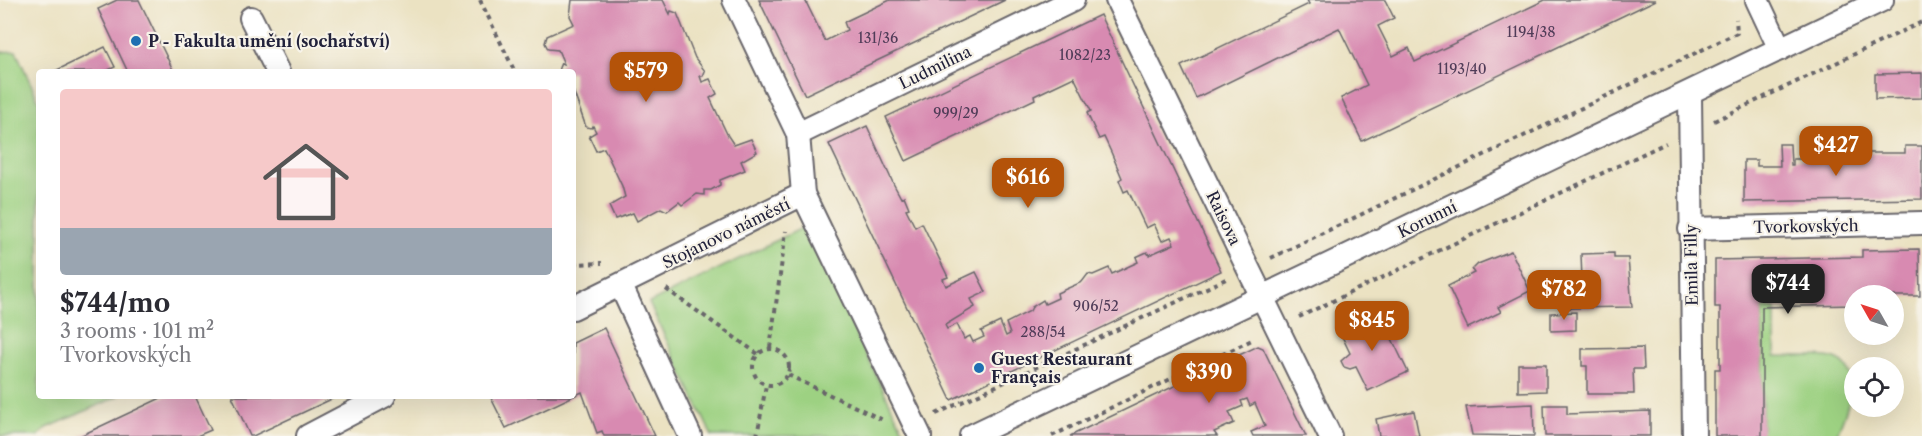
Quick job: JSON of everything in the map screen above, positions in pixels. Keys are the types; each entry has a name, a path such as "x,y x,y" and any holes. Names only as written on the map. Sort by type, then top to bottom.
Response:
{"street":[{"path":"734,0 798,134 796,197"},
{"name":"Ludmilina","path":"798,134 1073,0"},
{"name":"Raisova","path":"1117,0 1330,436"},
{"path":"1757,0 1780,49"},
{"name":"Korunní","path":"971,436 1690,94 1882,0"},
{"path":"251,18 276,69"},
{"name":"Emila Filly","path":"1690,94 1688,133 1694,436"},
{"name":"Stojanovo náměstí","path":"576,307 796,197 917,430"},
{"name":"Tvorkovských","path":"1690,229 1922,223"},
{"path":"621,286 690,436"},
{"path":"308,436 378,399"}],"path":[{"path":"480,0 514,69"},
{"path":"788,375 903,430 917,430 1737,33 1736,14"},
{"path":"1052,436 1922,22"},
{"path":"770,348 796,197"},
{"path":"576,264 609,263"},
{"path":"644,273 758,354"},
{"path":"770,348 781,351 788,359 788,375 777,385 766,384 756,377 754,371 758,354 770,348"},
{"path":"758,436 766,384"}],"green space":[{"path":"16,51 36,95 36,399 112,399 47,428 38,436 0,436 0,52"},
{"path":"804,227 903,430 889,436 712,436 649,303"},
{"path":"1762,307 1775,307 1775,356 1825,357 1844,364 1844,416 1836,436 1762,436"}],"building":[{"name":"P - Fakulta umění (sochařství)","path":"117,0 139,0 173,69 127,69 98,9"},
{"path":"572,0 663,0 670,14 671,11 677,13 695,58 705,71 703,76 700,76 702,82 710,79 717,94 710,98 728,136 734,145 751,139 757,152 741,161 745,170 720,180 720,185 711,190 704,190 704,195 697,194 682,205 679,202 667,211 661,208 637,221 633,213 615,219 609,206 625,197 604,148 596,151 589,136 596,132 593,126 592,128 586,127 576,99 576,69 560,69 561,63 564,64 558,50 548,49 545,43 547,36 574,24 570,16"},
{"path":"759,0 805,0 825,41 847,30 844,22 890,0 1005,0 805,95"},
{"path":"1307,0 1385,0 1394,18 1378,26 1393,56 1409,48 1415,62 1545,0 1656,0 1362,141 1341,98 1367,85 1339,28 1196,98 1181,66 1309,4"},
{"path":"1100,15 1221,271 951,400 829,144 867,126 893,183 901,198 904,196 909,208 906,209 915,227 922,223 948,277 943,279 946,286 976,272 986,292 971,299 975,307 945,325 947,329 957,324 964,339 970,336 973,342 984,337 981,331 1000,322 1006,336 1010,334 1006,323 1030,311 1043,300 1045,304 1058,298 1057,293 1082,282 1088,274 1093,275 1109,268 1112,274 1138,262 1136,257 1147,252 1149,255 1174,244 1171,237 1162,241 1154,224 1146,228 1128,190 1124,192 1119,180 1122,178 1111,152 1104,137 1099,139 1087,113 1091,111 1074,77 1034,96 1035,99 906,161 886,117"},
{"path":"105,47 115,67 111,69 59,69"},
{"path":"1922,73 1922,98 1875,99 1875,74"},
{"path":"1779,144 1790,144 1791,165 1793,165 1793,159 1805,159 1805,153 1822,153 1822,147 1848,150 1848,153 1905,153 1905,146 1922,146 1922,199 1744,202 1744,160 1757,160 1757,166 1780,166"},
{"path":"1919,249 1920,296 1904,296 1904,285 1844,285 1844,305 1762,307 1762,436 1715,436 1715,369 1720,369 1720,307 1715,307 1715,260 1862,257 1862,250"},
{"path":"1511,251 1530,291 1498,307 1501,312 1468,328 1448,286 1474,273 1472,270 1478,264"},
{"path":"1614,253 1614,258 1628,258 1632,307 1564,308 1564,279 1582,280 1581,254"},
{"path":"1379,312 1408,372 1368,391 1356,367 1350,369 1344,367 1341,361 1350,353 1339,330"},
{"path":"1576,312 1576,330 1551,331 1551,313"},
{"path":"604,328 655,436 604,436 602,431 597,433 582,392 576,395 576,342"},
{"path":"1258,346 1263,348 1306,436 1253,436 1251,432 1265,426 1255,403 1250,406 1247,399 1241,401 1243,406 1229,412 1234,423 1214,432 1217,436 1070,436"},
{"path":"1643,348 1644,369 1633,369 1634,394 1587,394 1587,366 1582,366 1582,349"},
{"path":"1518,364 1546,364 1546,391 1518,392"},
{"path":"159,399 196,399 211,430 197,436 80,436"},
{"path":"233,399 332,399 253,436 250,436"},
{"path":"492,399 567,399 506,428"},
{"path":"1533,404 1534,436 1472,435 1466,407"},
{"path":"1544,405 1567,405 1567,414 1650,411 1650,436 1545,436"},
{"path":"1414,411 1419,436 1379,436 1376,419"}],"place":[{"name":"P - Fakulta umění (sochařství)","path":"136,41"},
{"name":"Guest Restaurant Français","path":"979,368"}]}
